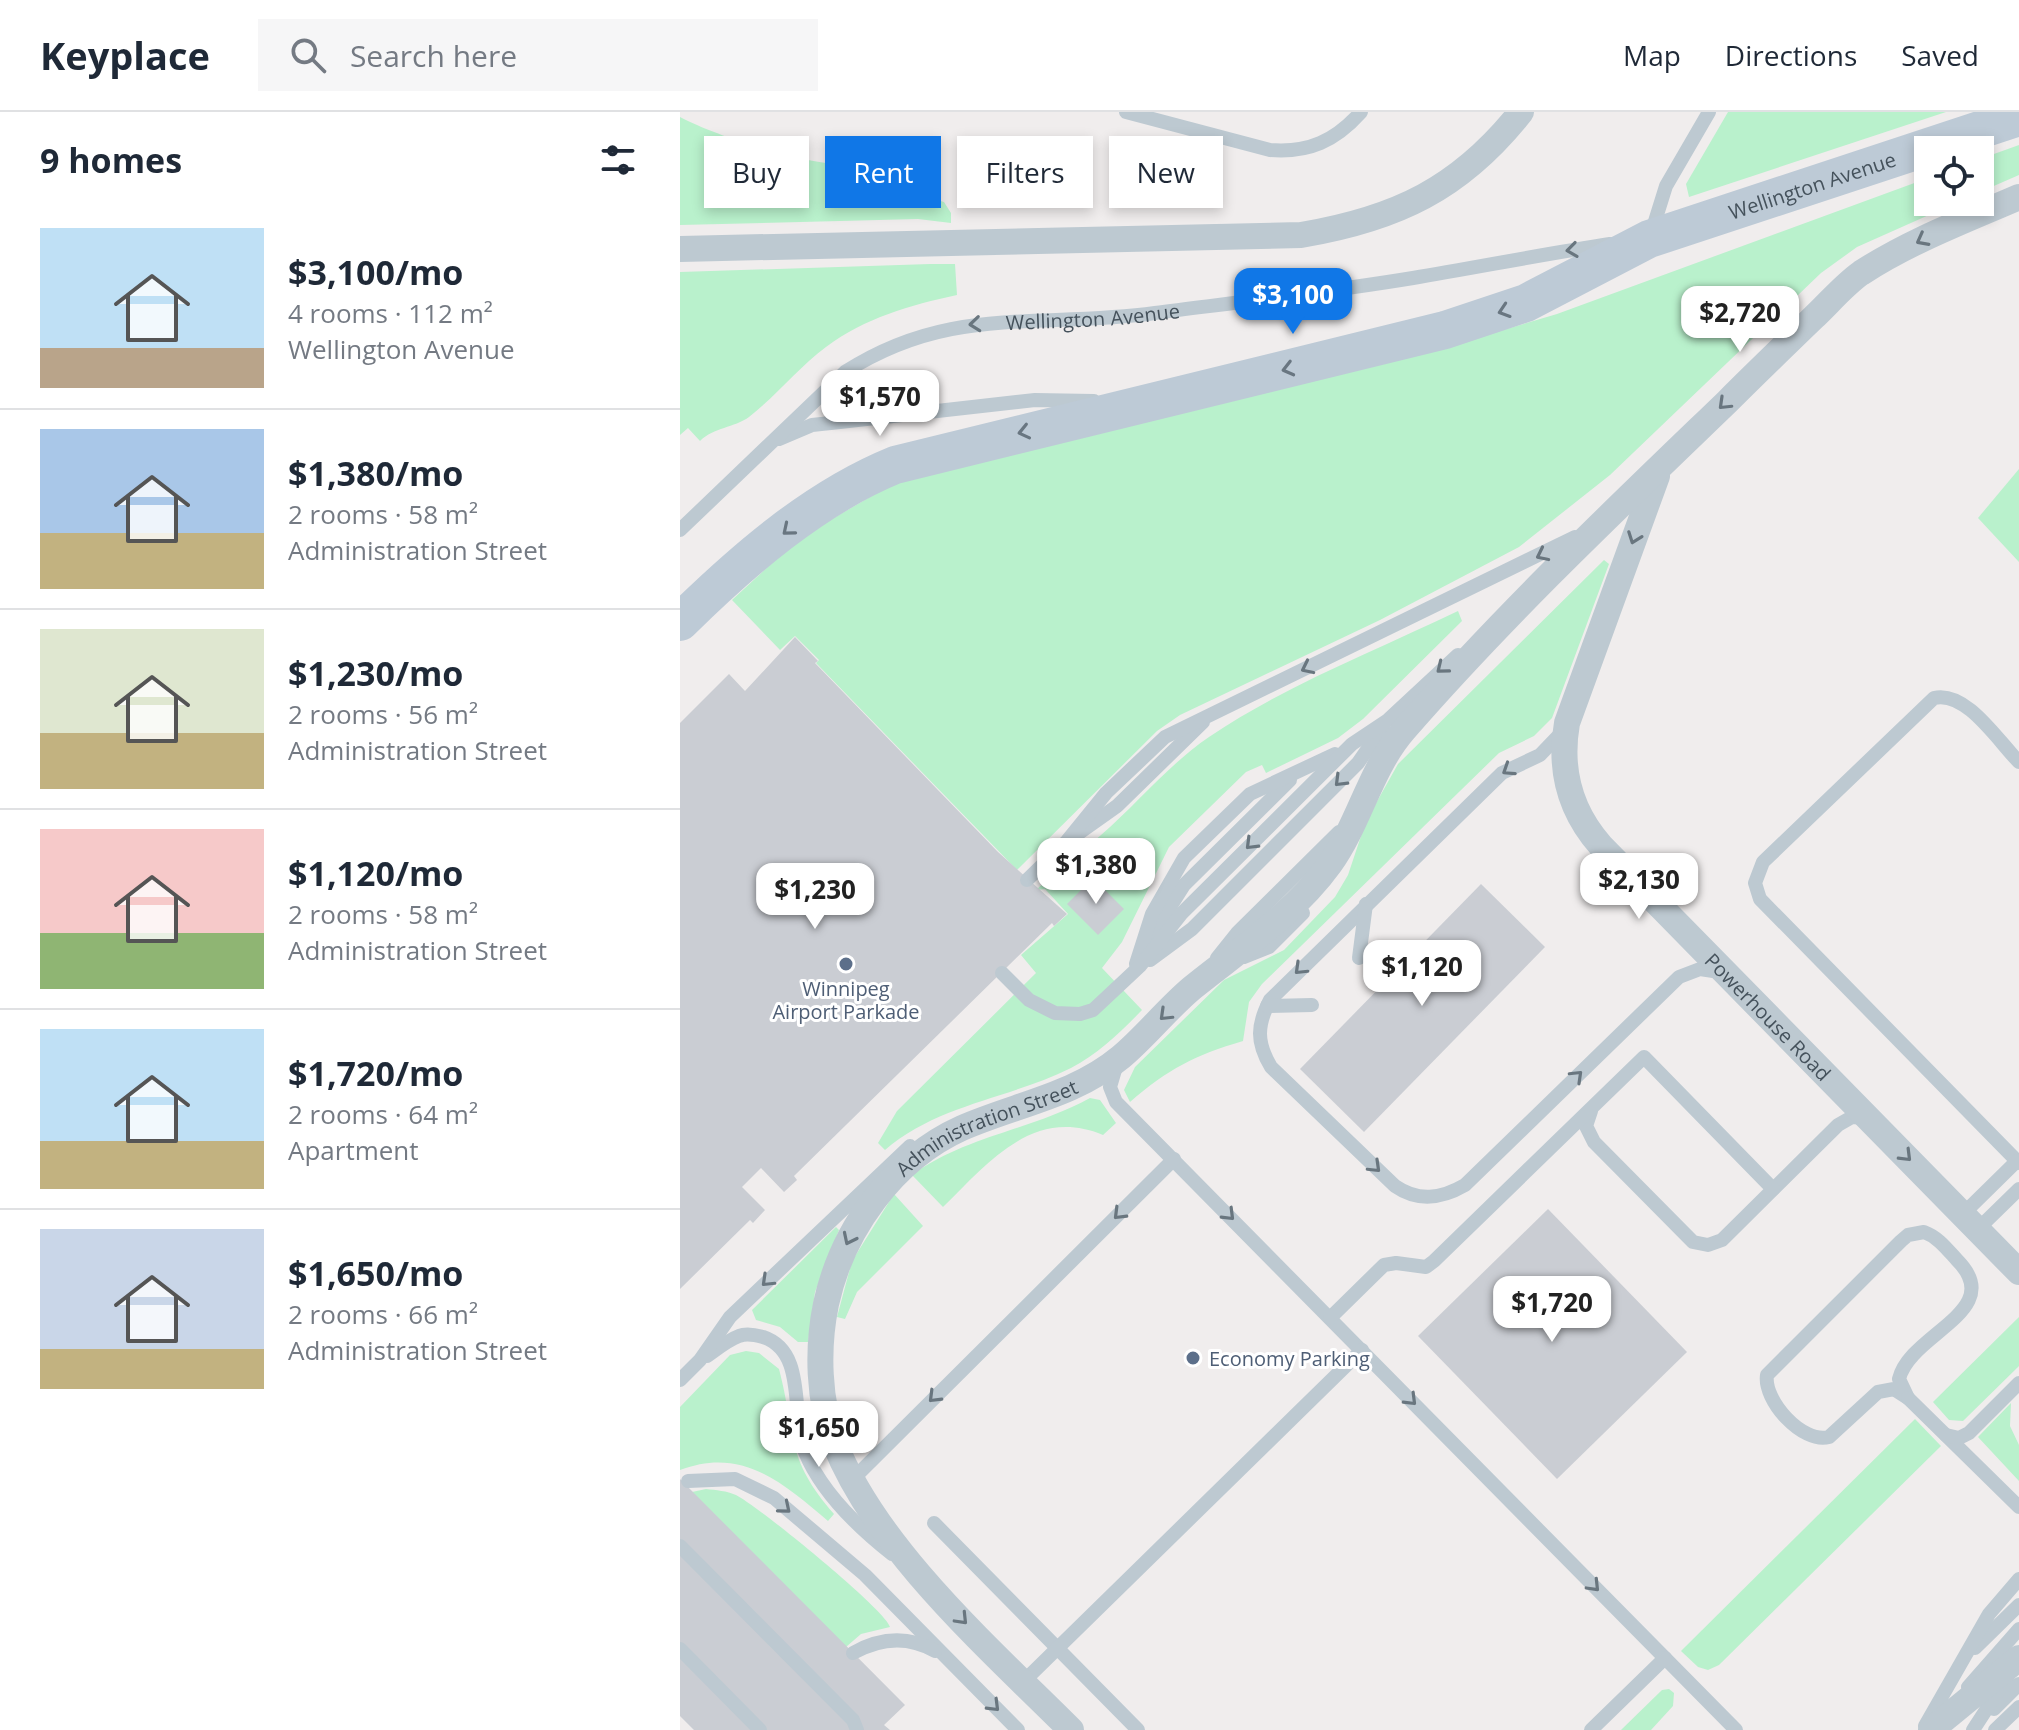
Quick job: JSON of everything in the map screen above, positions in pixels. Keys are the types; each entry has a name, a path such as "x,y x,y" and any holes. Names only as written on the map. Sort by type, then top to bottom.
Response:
{"main road":[{"name":"Wellington Avenue","path":"680,622 715,588 807,514 864,478 923,455 1445,330 1526,303 1649,239 2019,117"}],"street":[{"path":"680,249 1301,235 1342,228 1403,209 1440,189 1469,169 1521,112"},
{"path":"1523,601 1858,275 1930,235 2019,197"},
{"name":"Powerhouse Road","path":"1661,465 1567,723 1566,775 1574,805 1589,832 2019,1272"},
{"name":"Administration Street","path":"1071,1730 925,1580 852,1480 829,1428 821,1382 822,1330 833,1280 851,1234 881,1192 939,1141 982,1121 1070,1090 1124,1055 1190,990 1250,945 1335,857 1357,810 1401,733 1523,601"},
{"path":"1929,1729 2019,1658"}],"lane":[{"path":"1126,112 1270,150 1295,152 1317,147 1361,112"},
{"path":"1649,239 1666,186 1709,112"},
{"name":"Wellington Avenue","path":"680,530 845,372 870,356 923,334 985,323 1129,317 1414,278 1512,259 1649,239"},
{"name":"Wellington Avenue","path":"680,520 751,457 793,432 812,425 1035,400 1155,401"},
{"path":"1027,880 1065,843 1106,793 1165,737 1557,548 1630,497"},
{"path":"1140,961 1192,929 1358,763 1388,720 1428,679 1523,601"},
{"path":"1970,1222 2018,1162 1760,899 1755,883 1763,862 1934,698 1948,696 1962,704 2019,762"},
{"path":"1140,961 1152,914 1184,858 1250,794 1352,744 1388,720"},
{"path":"1567,723 1552,746 1502,773 1283,984 1267,1006 1258,1034 1262,1052 1271,1067 1395,1186 1404,1193 1427,1198 1453,1192 1465,1185 1679,977 1700,969 1727,975"},
{"path":"1002,973 1029,1000 1066,1015 1093,1010 1122,985 1182,913 1352,744"},
{"path":"1190,990 1237,933 1344,828 1357,810"},
{"path":"1359,958 1366,904"},
{"path":"1267,1006 1312,1005"},
{"path":"1124,1055 1113,1071 1112,1094 1736,1730"},
{"path":"1330,1318 1384,1265 1396,1263 1426,1267 1434,1261 1644,1057 1773,1189"},
{"path":"1599,1101 1587,1119 1589,1134 1693,1242 1708,1245 1722,1240 1838,1125 1847,1104 1841,1090"},
{"path":"1838,1125 1861,1116 1875,1125"},
{"path":"680,1380 700,1360 730,1317 903,1151 942,1129 982,1121"},
{"path":"852,1480 1174,1159"},
{"path":"1970,1222 2019,1189"},
{"path":"1908,1398 1899,1379 1906,1364 1965,1306 1973,1293 1968,1271 1938,1240 1924,1232 1908,1235 1901,1241 1771,1368 1766,1383 1771,1399 1801,1429 1821,1439 1835,1433 1878,1392 1894,1389 1908,1398 2019,1507"},
{"path":"700,1360 740,1336 759,1336 782,1348 791,1364 799,1435 818,1477 878,1544 925,1580"},
{"path":"1023,1682 1362,1350"},
{"path":"1942,1433 1953,1438 1964,1436 2019,1383"},
{"path":"688,1481 735,1479 774,1498 865,1575 1018,1730"},
{"path":"934,1523 1138,1730"},
{"path":"680,1546 853,1720 857,1730"},
{"path":"1929,1729 1955,1674 1997,1602 2019,1579"},
{"path":"1955,1674 1975,1648 2019,1605"},
{"path":"1929,1729 2019,1629"},
{"path":"853,1653 877,1642 903,1640 931,1649 945,1658"},
{"path":"680,1649 760,1730"},
{"path":"1591,1730 1665,1658"},
{"path":"1975,1728 2019,1658"},
{"path":"1975,1728 2019,1684"},
{"path":"1995,1730 2019,1707"}],"green space":[{"path":"1728,112 1946,112 1689,197 1686,184"},
{"path":"680,117 726,136 704,136 704,208 809,208 809,160 825,163 825,208 941,208 941,201 951,213 951,223 918,219 680,225"},
{"path":"2019,145 2019,175 1994,186 1994,154"},
{"path":"1914,183 1914,216 1927,216 1857,247 1821,273 1610,475 1519,547 1380,620 1180,715 1157,731 1017,870 816,663 819,660 795,636 780,650 732,600 799,538 915,471 1422,354 1557,314"},
{"path":"955,264 957,295 905,308 856,328 816,355 743,421 711,433 700,441 688,428 680,435 680,272"},
{"path":"2019,469 2019,562 1978,518"},
{"path":"1604,560 1609,564 1552,718 1534,736 1499,753 1262,984 1249,1002 1243,1041 1183,1064 1130,1102 1124,1090 1135,1067 1224,980 1284,950 1335,897 1348,875 1366,821 1398,764"},
{"path":"1458,611 1462,621 1363,719 1338,738 1266,773 1262,765 1246,772 1169,847 1122,942 1102,968 1142,1010 1117,1035 1091,1056 1047,1079 928,1122 885,1150 878,1143 897,1111 1036,973 1021,955 1068,914 1045,889 1036,890 1209,737 1300,685"},
{"path":"1090,1098 1100,1100 1116,1123 1103,1135 1078,1128 1055,1128 1033,1133 995,1157 943,1207 912,1175 954,1151"},
{"path":"894,1194 923,1226 857,1292 845,1319 837,1317 852,1261"},
{"path":"836,1227 839,1230 815,1292 808,1342 798,1342 780,1327 756,1320 752,1310"},
{"path":"2019,1317 2019,1366 1963,1421 1949,1420 1933,1402"},
{"path":"746,1351 759,1353 779,1369 794,1445 807,1477 834,1514 828,1521 795,1494 760,1472 723,1462 680,1470 680,1407 730,1355"},
{"path":"2011,1403 2010,1426 2019,1445 2019,1481 1978,1437"},
{"path":"1915,1419 1941,1446 1719,1665 1708,1670 1698,1667 1681,1651"},
{"path":"706,1489 736,1495 769,1518 845,1581 890,1627 861,1634 846,1647 692,1492"},
{"path":"1669,1689 1674,1693 1673,1706 1651,1730 1621,1730 1662,1690"}],"building":[{"name":"Winnipeg Airport Parkade","path":"795,637 818,661 815,663 998,852 1067,914 1054,926 1052,923 794,1176 797,1180 784,1192 761,1168 742,1187 765,1210 753,1223 750,1220 680,1289 680,723 729,674 745,691"},
{"path":"1093,878 1124,909 1098,935 1067,904"},
{"path":"1481,884 1545,947 1364,1132 1300,1069"},
{"path":"1548,1209 1687,1352 1557,1479 1418,1336"},
{"path":"680,1479 905,1705 884,1725 890,1730 694,1730 680,1716"}],"place":[{"name":"Winnipeg Airport Parkade","path":"846,964"},
{"name":"Economy Parking","path":"1193,1358"}]}
